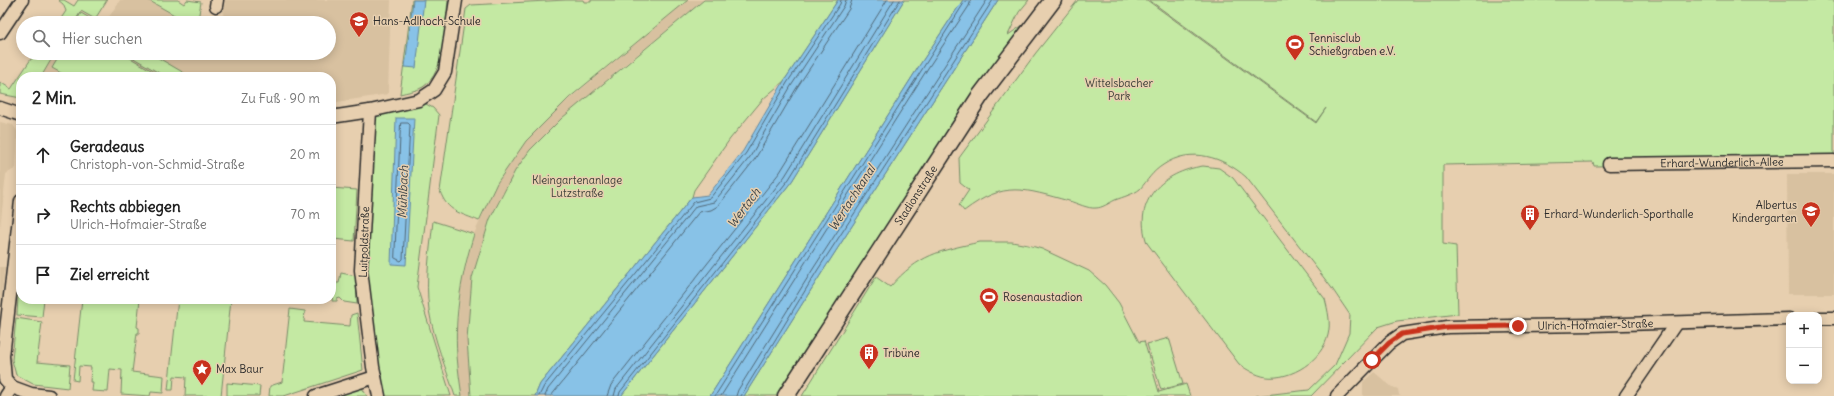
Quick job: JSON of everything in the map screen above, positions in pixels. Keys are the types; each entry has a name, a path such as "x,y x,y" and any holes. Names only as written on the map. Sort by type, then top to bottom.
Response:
{"street":[{"path":"0,33 22,0"},
{"path":"336,116 370,111 419,100 434,90 445,72 456,0"},
{"name":"Stadionstraße","path":"786,396 980,96 1054,0"},
{"path":"0,108 16,113"},
{"name":"Luitpoldstraße","path":"370,111 361,270 375,377 379,396"},
{"name":"Erhard-Wunderlich-Allee","path":"1609,164 1834,161"},
{"path":"16,244 3,356 5,379 9,392 49,396"},
{"path":"1822,318 1834,318"},
{"name":"Ulrich-Hofmaier-Straße","path":"1337,396 1389,343 1402,334 1447,327 1676,323 1786,319"},
{"path":"1626,396 1676,323"},
{"path":"316,396 375,377"}],"shaded area":[{"path":"120,0 148,0 176,16 110,16"},
{"name":"Hans-Adlhoch-Schule","path":"225,0 391,0 388,94 336,102 336,72 44,72 51,60 336,60 336,16 223,16"},
{"path":"688,0 704,0 623,66 550,129 530,150 501,196 490,219 472,278 467,339 471,396 462,396 456,335 462,282 474,234 497,183 526,141 554,112"},
{"path":"0,122 13,125 16,129 16,168 6,174 0,228"},
{"name":"Albertus Kindergarten","path":"1787,174 1834,174 1834,294 1788,294"},
{"path":"0,267 5,267 0,309"},
{"path":"1374,372 1392,387 1398,389 1399,395 1401,396 1363,396 1363,382"}],"green space":[{"path":"58,0 64,0 74,6 78,0 107,0 97,16 90,16 81,11 78,16 63,16 66,11 63,4"},
{"path":"148,0 178,0 184,4 187,0 201,2 199,16 176,16"},
{"path":"412,0 448,0 445,35 440,59 431,80 421,88 400,94"},
{"name":"Kleingartenanlage Lutzstraße","path":"583,0 584,2 591,2 591,0 688,0 569,98 526,141 497,183 479,221 455,211 443,198 440,191 466,9 471,5"},
{"name":"Kleingartenanlage Lutzstraße","path":"704,0 838,0 784,81 763,99 730,139 694,190 692,197 540,384 535,396 471,396 467,339 472,278 490,219 515,171 530,150 562,118"},
{"path":"904,0 963,0 921,63 710,396 621,396 792,181"},
{"path":"998,0 1029,0 1019,12 1008,35 1029,21 786,396 744,396 821,274"},
{"name":"Wittelsbacher Park","path":"1078,0 1147,0 1316,123 1326,108 1316,122 1149,0 1834,0 1834,163 1594,166 1593,162 1443,165 1443,244 1456,246 1458,314 1397,321 1378,327 1311,396 1255,396 1309,390 1335,365 1349,333 1350,315 1331,287 1246,177 1237,170 1217,159 1206,156 1185,156 1174,159 1163,165 1153,173 1138,191 1098,208 1086,207 1039,193 1015,190 1003,191 991,195 978,201 964,211 959,205 969,190 960,183 959,158 1035,54"},
{"path":"81,13 86,16 79,16"},
{"path":"30,60 51,60 44,72 22,72"},
{"path":"57,60 134,60 154,72 59,72 52,68"},
{"path":"137,60 162,60 182,72 157,72"},
{"path":"0,82 11,89 16,82 16,97 0,94"},
{"path":"419,100 433,108 439,115 417,287 451,396 379,396 361,270 370,111"},
{"path":"1203,166 1219,168 1233,178 1325,299 1329,326 1325,344 1313,360 1295,372 1276,377 1266,377 1252,372 1239,364 1147,243 1143,228 1144,214 1148,201 1154,191 1175,175 1188,169"},
{"path":"336,188 357,190 354,241 336,239"},
{"path":"433,221 474,234 466,264 458,310 456,341 462,396 455,396 437,343 429,310 428,276"},
{"name":"Rosenaustadion","path":"980,242 1012,242 1028,245 1042,249 1089,271 1105,285 1119,303 1139,342 1144,341 1159,392 1186,384 1190,396 802,396 876,277 890,287 911,267 930,256 941,251"},
{"path":"341,273 356,276 357,304 344,302 340,298 336,301 336,283 339,283"},
{"path":"18,304 43,304 42,317 17,315"},
{"path":"81,304 139,304 137,327 139,328 139,333 137,333 132,372 164,376 163,393 151,392 150,396 121,394 122,370 110,369 108,392 92,391 93,382 90,382 91,367 79,366 78,381 73,380"},
{"path":"177,304 230,304 221,396 185,396 186,377 174,376 173,390 168,390"},
{"path":"290,309 305,311 304,322 350,326 351,315 357,313 363,370 284,396 269,396 270,386 282,382"},
{"path":"16,318 42,322 37,362 70,365 68,388 33,384 16,375 12,360"},
{"path":"1169,338 1183,384 1161,390 1147,344"},
{"path":"227,383 260,386 259,396 227,396"},
{"path":"358,387 362,388 367,396 329,396"}],"water":[{"path":"413,0 424,0 416,68 405,67"},
{"name":"Wertach","path":"838,0 904,0 792,181 621,396 535,396 540,384 692,197 708,195 743,151 784,81"},
{"name":"Wertachkanal","path":"963,0 998,0 744,396 710,396 921,63"},
{"name":"Mühlbach","path":"396,118 414,118 406,265 391,264"}],"place":[{"name":"Hans-Adlhoch-Schule","path":"359,38"},
{"name":"Tennisclub Schießgraben e.V.","path":"1295,61"},
{"name":"Albertus Kindergarten","path":"1811,228"},
{"name":"Erhard-Wunderlich-Sporthalle","path":"1530,231"},
{"name":"Rosenaustadion","path":"989,314"},
{"name":"Tribüne","path":"869,370"},
{"name":"Max Baur","path":"202,386"}],"route":[{"path":"1372,360 1389,343 1402,334 1447,327 1518,326"}]}
